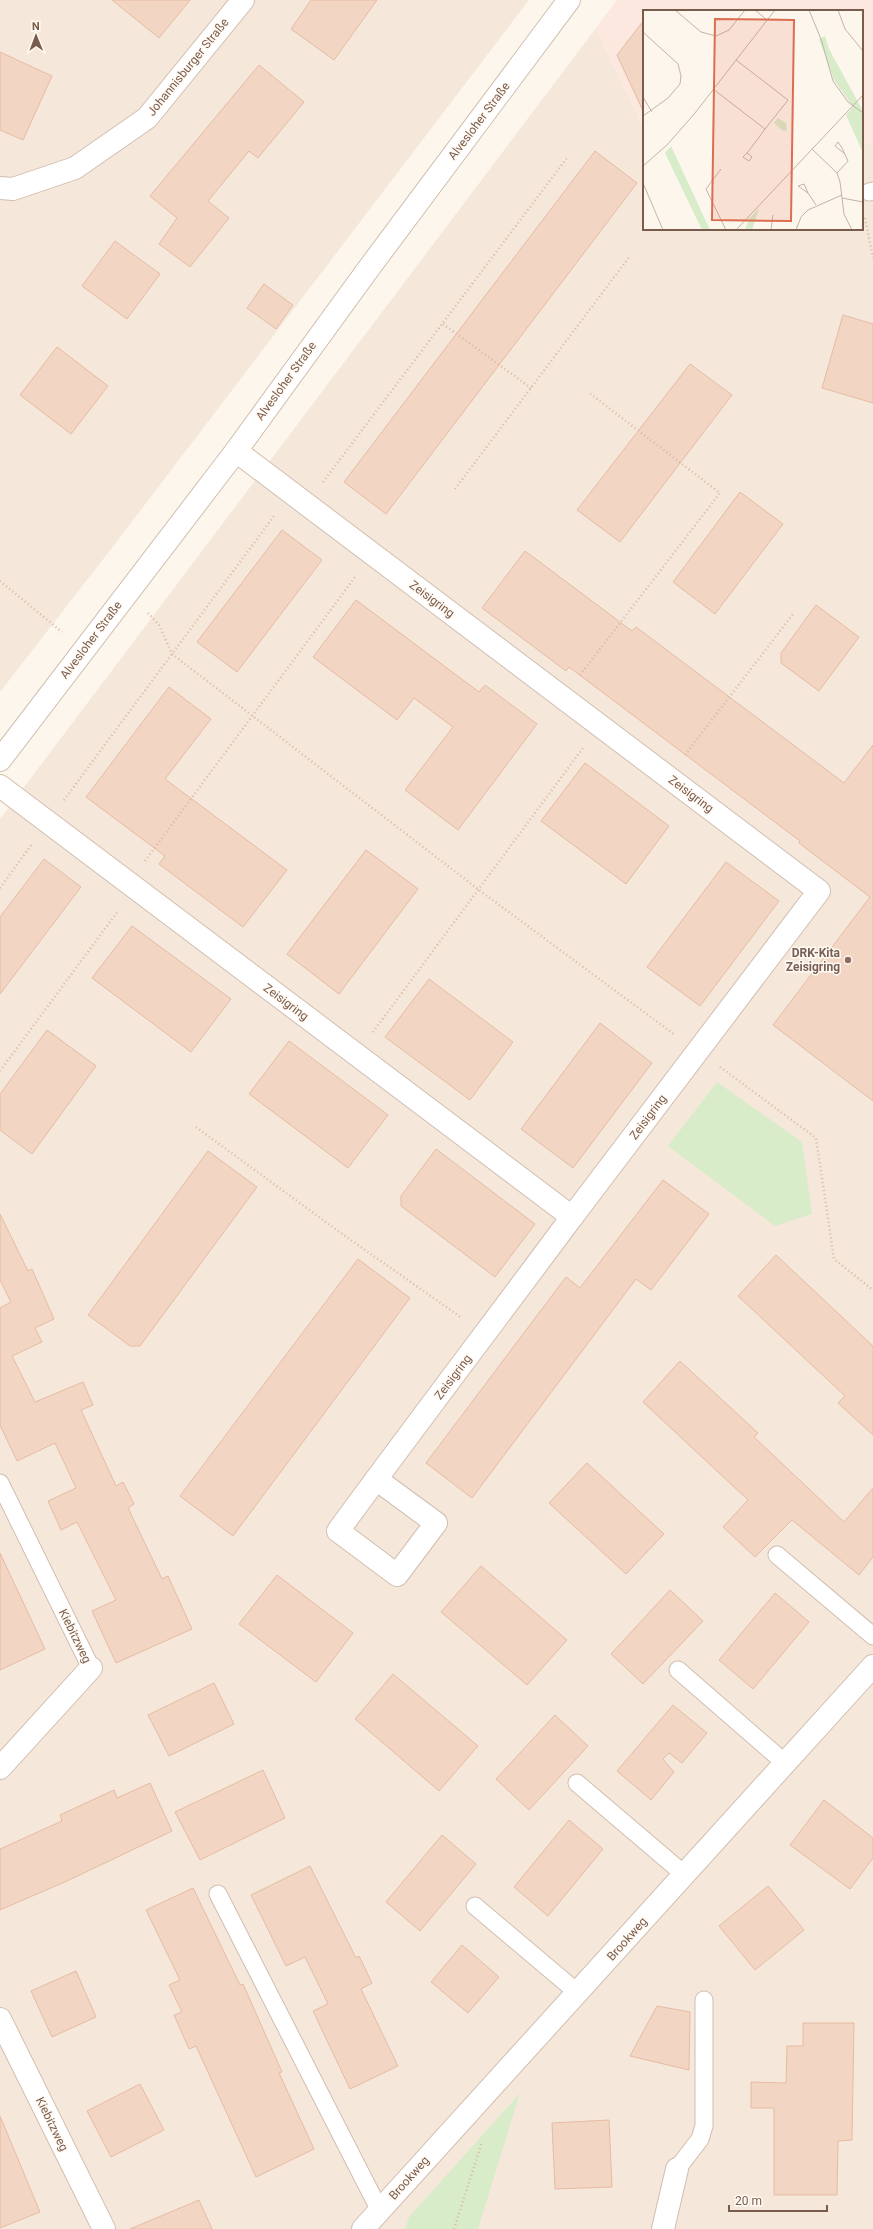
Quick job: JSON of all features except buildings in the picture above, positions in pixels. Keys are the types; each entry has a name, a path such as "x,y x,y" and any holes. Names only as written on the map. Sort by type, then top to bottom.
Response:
{"street":[{"name":"Johannisburger Straße","path":"0,188 13,189 75,168 147,118 243,0"},
{"name":"Alvesloher Straße","path":"0,760 236,451 369,268 567,1"},
{"name":"Zeisigring","path":"236,451 819,891 572,1217 376,1479 338,1531 397,1575 436,1523 376,1479"},
{"name":"Zeisigring","path":"0,786 572,1217"},
{"name":"Brookweg","path":"363,2229 578,1994 873,1666"},
{"name":"Kiebitzweg","path":"0,1768 91,1668"},
{"name":"Kiebitzweg","path":"0,2019 104,2229"},
{"path":"663,2229 677,2168"}],"lane":[{"name":"Kiebitzweg","path":"0,1483 91,1668"},
{"path":"777,1556 873,1636"},
{"path":"678,1670 785,1763"},
{"path":"577,1782 684,1875"},
{"name":"Brookweg","path":"218,1894 380,2211"},
{"path":"475,1906 578,1994"},
{"path":"677,2168 700,2139 704,2126 704,2000"}],"path":[{"path":"0,888 172,654 443,324 567,158"},
{"path":"871,192 864,212 873,258"},
{"path":"455,489 630,256"},
{"path":"443,324 530,388"},
{"path":"563,698 720,493 588,392"},
{"path":"0,1071 253,716 372,554"},
{"path":"0,581 84,650"},
{"path":"129,590 158,625 172,654 479,890 816,1138 834,1259 873,1290"},
{"path":"668,778 793,614"},
{"path":"356,1054 600,725"},
{"path":"196,1127 338,1231 485,1334"},
{"path":"454,2229 483,2140"}],"shaded area":[{"path":"0,0 529,0 118,540 0,692"},
{"path":"617,0 873,0 873,143 863,145 863,10 643,10 643,127 596,28"},
{"path":"596,28 643,127 643,230 863,230 863,145 873,143 873,2229 0,2229 0,819"}],"green space":[{"path":"717,1082 802,1142 812,1214 775,1226 668,1146"},
{"path":"520,2093 478,2229 405,2229 409,2217"}],"place":[{"name":"DRK-Kita Zeisigring","path":"848,960"}]}
